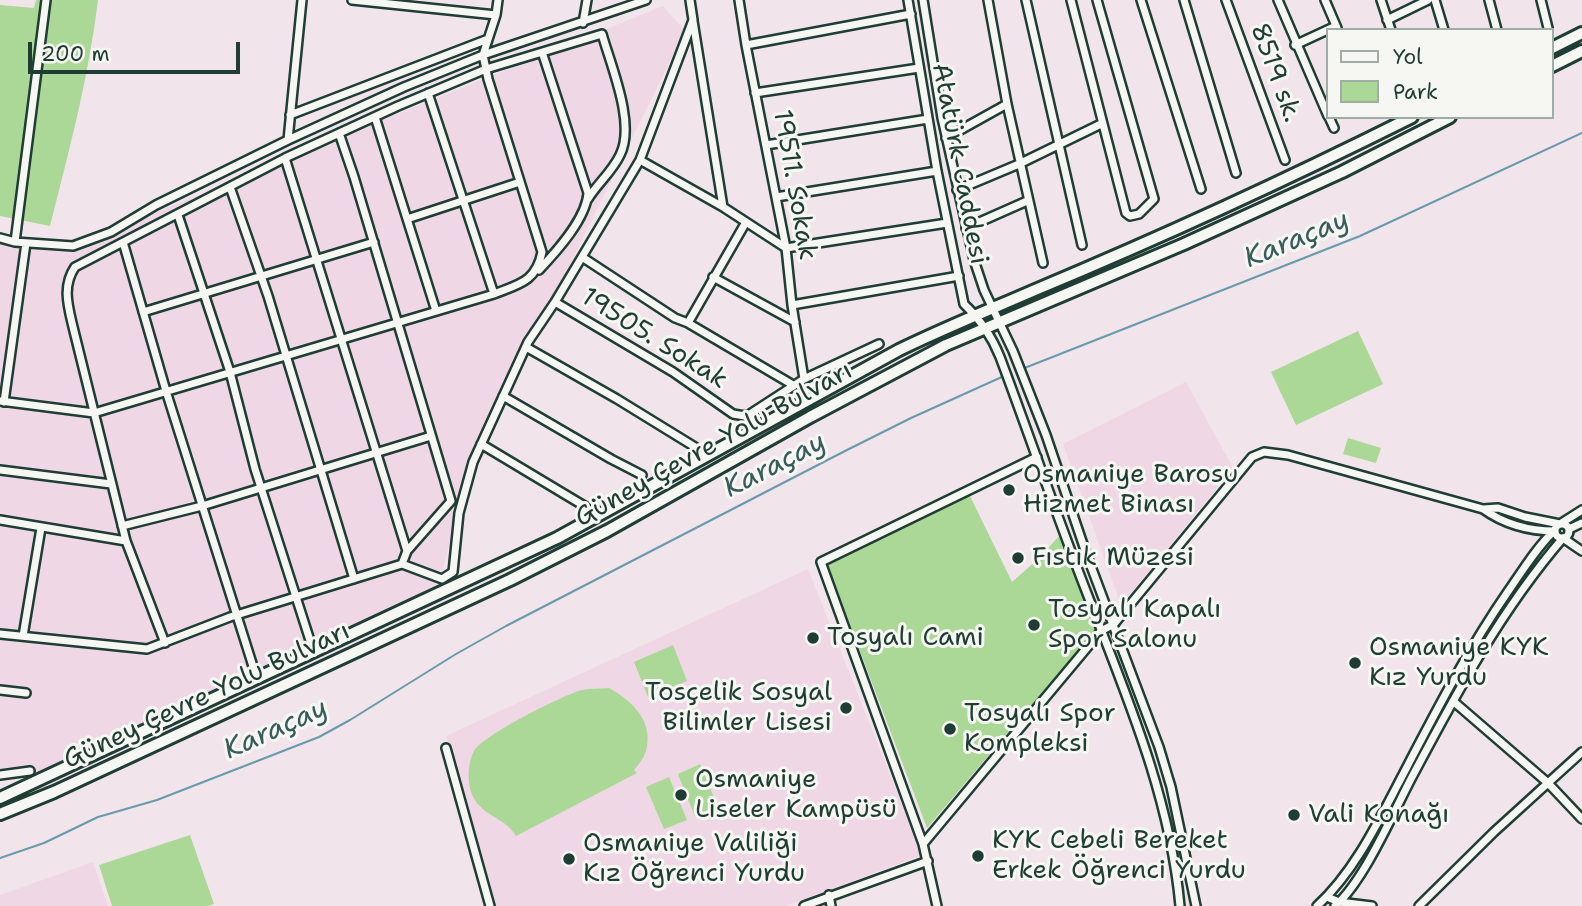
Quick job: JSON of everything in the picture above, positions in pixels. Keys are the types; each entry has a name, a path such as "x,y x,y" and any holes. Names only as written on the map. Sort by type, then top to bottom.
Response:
{"highway":[{"path":"1554,47 1582,33"},
{"path":"1554,65 1582,51"},
{"name":"Güney Çevre Yolu Bulvarı","path":"0,798 557,538 899,350 1280,181 1408,119"},
{"name":"Güney Çevre Yolu Bulvarı","path":"0,814 54,792 510,580 607,531 810,417 946,345 1306,188 1446,119"}],"street":[{"path":"15,242 46,0"},
{"path":"288,140 302,0"},
{"path":"352,0 401,2 496,15"},
{"path":"448,10 449,0"},
{"path":"498,0 483,55 542,252 540,263 530,279"},
{"path":"583,23 587,0"},
{"path":"0,238 15,242 73,246 106,233 156,205 288,140 400,89 483,55 646,0"},
{"path":"691,0 723,207"},
{"name":"19511. Sokak","path":"739,0 786,248 804,379"},
{"name":"Atatürk Caddesi","path":"908,0 936,171 964,304 985,328 1000,357 1157,781 1177,875 1180,906"},
{"name":"Atatürk Caddesi","path":"923,0 946,138 974,260 991,307 1001,323 1046,435 1086,553 1159,747 1171,787 1196,906"},
{"path":"988,0 1019,164 1043,263"},
{"path":"1026,0 1082,245"},
{"path":"1071,0 1090,68 1101,124 1126,213 1130,216 1139,214 1154,199 1097,0"},
{"path":"1141,0 1201,189"},
{"path":"1184,0 1236,173"},
{"name":"8519 sk.","path":"1226,0 1285,160"},
{"path":"1278,0 1326,113"},
{"path":"1325,0 1336,28"},
{"path":"1381,0 1390,28"},
{"path":"1387,20 1428,0"},
{"path":"1434,0 1443,28"},
{"path":"1489,0 1496,28"},
{"path":"1541,0 1548,28"},
{"path":"746,45 911,14"},
{"path":"0,634 147,649 237,615 402,564 442,579 453,572 459,513 472,462 526,347 639,160 693,20"},
{"path":"1295,45 1326,32"},
{"path":"26,243 2,402 93,413 494,294 530,279 559,250 587,199 621,154 625,119 602,34 486,69 428,93 285,159 75,267 69,276 66,302 93,413 126,541 165,643"},
{"path":"290,115 488,39"},
{"path":"542,52 588,193 587,199"},
{"path":"755,93 919,68"},
{"path":"396,74 400,89"},
{"path":"428,93 494,294"},
{"path":"946,138 1007,104"},
{"path":"375,117 436,311"},
{"path":"1329,119 1334,128"},
{"path":"766,145 928,120"},
{"path":"957,190 1019,164 1101,124"},
{"path":"339,133 451,501 407,551 402,564"},
{"path":"285,159 407,551"},
{"path":"639,160 723,207 786,248 947,223"},
{"path":"776,197 936,171"},
{"path":"407,219 520,182"},
{"path":"230,187 286,356 354,579"},
{"path":"966,228 1027,201"},
{"path":"178,215 230,372 262,488 314,653"},
{"path":"688,323 746,222"},
{"path":"123,242 166,391 257,680"},
{"path":"143,312 374,242"},
{"path":"582,257 675,318 793,385"},
{"path":"792,305 959,276"},
{"path":"713,277 795,322"},
{"name":"19505. Sokak","path":"555,302 673,372 733,414 745,416 804,379 879,344"},
{"path":"526,347 695,447"},
{"path":"503,396 642,475"},
{"path":"122,526 202,506 431,436"},
{"path":"481,444 586,506"},
{"path":"923,844 1101,631 1114,624 1252,457 1264,452 1288,454 1483,509 1495,517 1536,531 1565,524 1569,529 1566,540 1556,545 1497,626 1349,892 1337,904"},
{"path":"937,906 923,844 821,562 1037,457"},
{"path":"0,470 111,484"},
{"path":"1483,509 1498,508 1558,527"},
{"path":"1317,906 1338,884 1384,810 1479,633 1540,544 1582,510"},
{"path":"0,520 126,541"},
{"path":"1558,527 1558,537 1582,551"},
{"path":"1569,529 1582,527"},
{"path":"23,636 41,528"},
{"path":"1536,531 1540,544"},
{"path":"0,690 26,693"},
{"path":"1453,701 1548,783 1582,819"},
{"path":"446,748 490,906"},
{"path":"1419,906 1494,832 1582,752"},
{"path":"0,775 30,771"},
{"path":"804,906 928,861"},
{"path":"829,895 831,906"},
{"path":"1326,897 1337,904 1372,906"}],"shaded area":[{"path":"663,6 685,31 503,400 462,497 437,590 43,772 0,774 0,239 73,246"},
{"path":"1186,382 1233,468 1121,605 1063,444"},
{"name":"Osmaniye Liseler Kampüsü","path":"808,569 922,855 786,906 496,906 446,736"},
{"path":"93,862 108,906 0,906 0,895"}],"green space":[{"path":"36,0 98,0 84,85 50,226 0,216 0,5 34,8"},
{"path":"1358,331 1383,384 1296,425 1271,372"},
{"path":"1348,438 1381,448 1376,463 1343,454"},
{"name":"Tosyalı Spor Kompleksi","path":"969,494 1012,582 1060,535 1095,630 927,828 827,564"},
{"path":"673,645 687,681 648,697 634,662"},
{"path":"609,688 633,706 640,714 647,731 645,754 634,770 637,773 516,836 506,824 480,807 471,792 469,766 474,751 480,744 524,716 558,699 582,690"},
{"path":"700,764 718,807 695,817 678,774"},
{"path":"669,777 687,820 664,829 646,787"},
{"path":"190,835 214,904 112,906 99,865"}],"waterway":[{"name":"Karaçay","path":"1022,369 1360,236 1582,133"},
{"name":"Karaçay","path":"0,858 44,843 98,817 157,800 319,737 506,626 845,451 1004,376"}],"place":[{"name":"Osmaniye Barosu Hizmet Binası","path":"1009,490"},
{"name":"Fıstık Müzesi","path":"1018,558"},
{"name":"Tosyalı Kapalı Spor Salonu","path":"1034,625"},
{"name":"Tosyalı Cami","path":"813,638"},
{"name":"Osmaniye KYK Kız Yurdu","path":"1355,663"},
{"name":"Tosçelik Sosyal Bilimler Lisesi","path":"846,708"},
{"name":"Tosyalı Spor Kompleksi","path":"950,729"},
{"name":"Osmaniye Liseler Kampüsü","path":"681,795"},
{"name":"Vali Konağı","path":"1294,815"},
{"name":"KYK Cebeli Bereket Erkek Öğrenci Yurdu","path":"978,856"},
{"name":"Osmaniye Valiliği Kız Öğrenci Yurdu","path":"569,859"}]}
